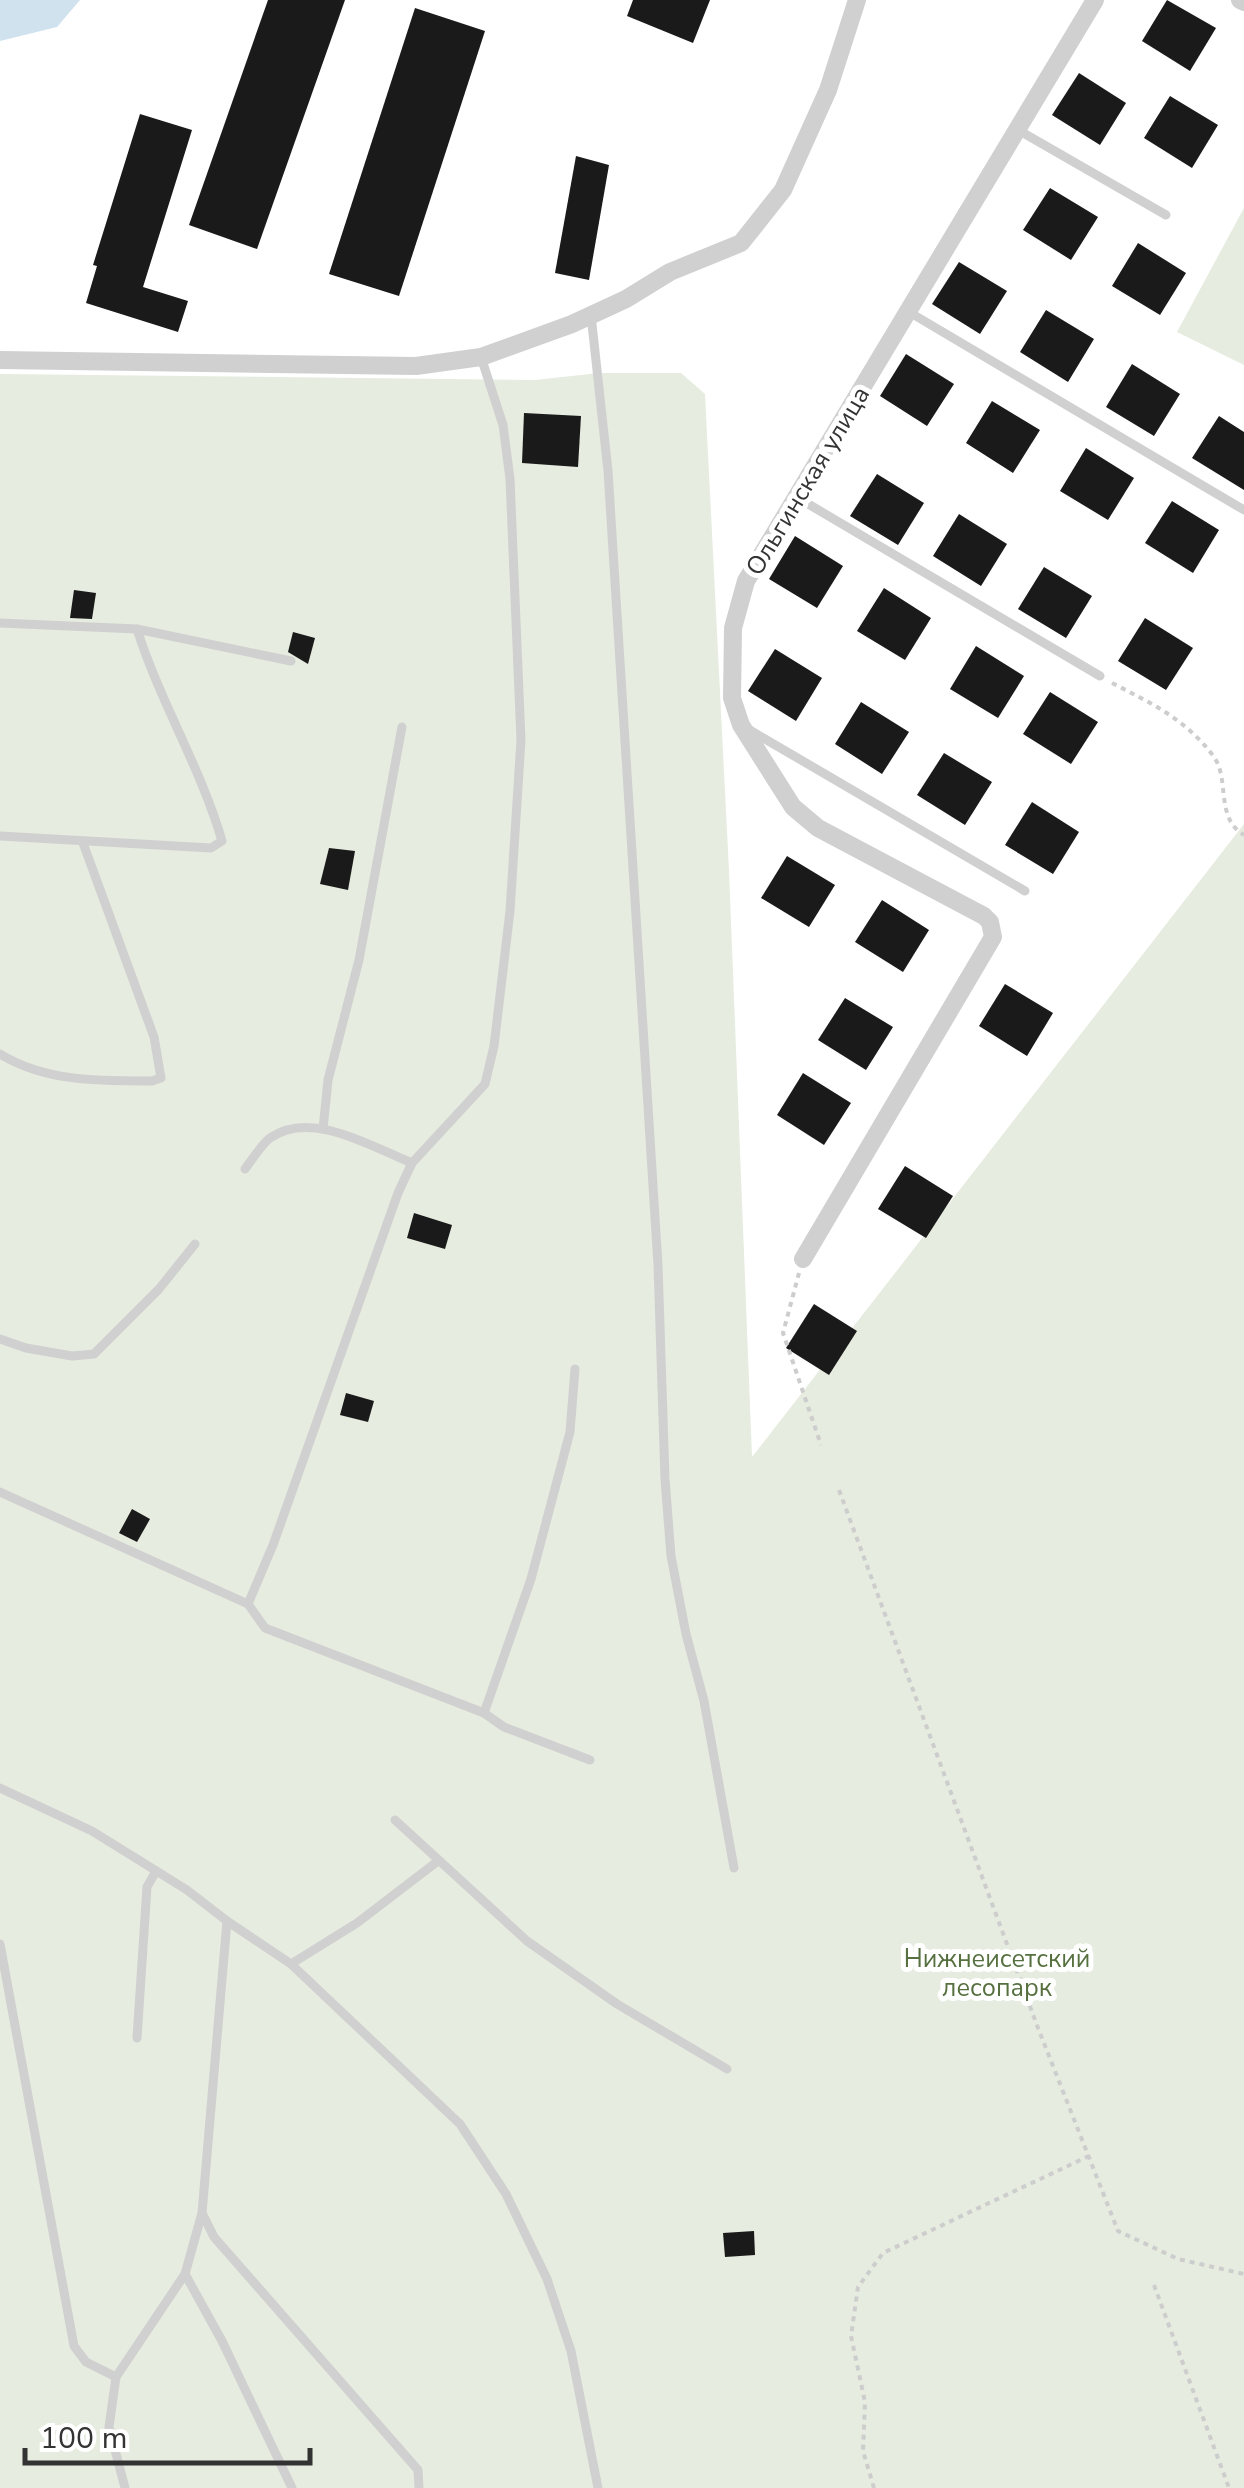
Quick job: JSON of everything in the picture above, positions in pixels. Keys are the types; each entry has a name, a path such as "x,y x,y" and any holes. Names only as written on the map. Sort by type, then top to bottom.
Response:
{"street":[{"path":"0,360 416,366 481,357 591,315 670,272 742,242 783,190 828,90 857,0"},
{"name":"Ольгинская улица","path":"803,1259 993,936 993,928 984,916 808,821 793,807 741,725 732,698 736,614 746,581 1095,0"}],"lane":[{"path":"1018,130 1166,215"},
{"path":"909,312 1244,510"},
{"path":"591,315 608,471 658,1265 671,1556 718,1769 734,1868"},
{"path":"248,1604 412,1163 486,1084 494,1046 510,912 521,740 510,479 503,425 481,357"},
{"path":"798,498 1100,676"},
{"path":"0,623 138,629 291,661"},
{"path":"0,836 210,848 222,841 154,678 138,629"},
{"path":"741,725 1025,891"},
{"path":"323,1129 328,1080 359,960 402,728"},
{"path":"0,1054 19,1066 82,1081 161,1078 154,1037 83,843"},
{"path":"245,1169 270,1138 305,1126 323,1129 412,1163"},
{"path":"0,1339 72,1356 94,1354 160,1289 195,1244"},
{"path":"484,1712 531,1579 570,1432 575,1369"},
{"path":"0,1492 248,1604 265,1628 484,1712 504,1727 590,1760"},
{"path":"0,1788 92,1831 291,1964 460,2124 506,2194 547,2279 572,2351 598,2488"},
{"path":"394,1820 527,1941 617,2004 727,2069"},
{"path":"291,1964 357,1922 438,1861"},
{"path":"137,2038 147,1887 156,1871"},
{"path":"125,2488 109,2427 116,2376 184,2274 202,2213 227,1921"},
{"path":"0,1944 74,2346 86,2362 116,2376"},
{"path":"202,2213 214,2237 418,2470 418,2488"},
{"path":"184,2274 222,2340 292,2488"}],"path":[{"path":"1100,676 1178,718 1217,760 1226,814 1244,835"},
{"path":"803,1259 783,1333 821,1445"},
{"path":"839,1490 1038,2028 1118,2231 1178,2259 1244,2274"},
{"path":"874,2488 863,2452 865,2402 851,2336 858,2287 883,2253 1089,2156"},
{"path":"1154,2285 1229,2488"}],"green space":[{"path":"1244,208 1244,365 1177,332"},
{"name":"Нижнеисетский лесопарк","path":"599,373 681,373 705,394 752,1457 1244,824 1244,2488 0,2488 0,374 535,380"}],"water":[{"path":"0,0 80,0 57,27 0,41"}],"building":[{"path":"268,0 345,0 257,249 189,225"},
{"path":"633,0 710,0 693,43 627,16"},
{"path":"1167,0 1216,28 1190,71 1142,41"},
{"path":"415,8 485,31 399,296 329,274"},
{"path":"1079,73 1126,103 1100,145 1052,115"},
{"path":"1170,96 1218,125 1192,168 1144,138"},
{"path":"140,114 192,130 143,287 188,301 178,332 86,303 97,266 93,265"},
{"path":"576,156 609,165 589,280 555,273"},
{"path":"1050,188 1098,217 1071,260 1023,230"},
{"path":"1138,243 1186,273 1160,315 1112,286"},
{"path":"959,262 1007,291 980,334 932,304"},
{"path":"1046,310 1094,339 1068,382 1020,352"},
{"path":"906,354 954,384 927,426 880,396"},
{"path":"1132,364 1180,394 1154,436 1106,407"},
{"path":"992,401 1040,430 1013,473 966,443"},
{"path":"524,413 581,416 578,467 522,463"},
{"path":"1219,416 1244,432 1244,490 1192,458"},
{"path":"1086,448 1134,478 1108,520 1060,491"},
{"path":"877,474 924,503 898,545 850,516"},
{"path":"1172,501 1219,530 1193,573 1145,543"},
{"path":"959,514 1007,544 981,586 933,556"},
{"path":"795,536 843,566 817,608 769,579"},
{"path":"1044,567 1092,596 1066,638 1018,609"},
{"path":"884,588 931,618 905,660 857,631"},
{"path":"74,590 96,593 92,619 70,618"},
{"path":"1145,618 1193,648 1166,690 1118,661"},
{"path":"293,632 315,638 308,664 288,652"},
{"path":"976,646 1024,676 998,718 950,689"},
{"path":"775,649 822,678 796,721 748,691"},
{"path":"1050,692 1098,722 1071,764 1023,734"},
{"path":"861,702 909,732 882,774 835,744"},
{"path":"944,753 992,782 965,825 917,795"},
{"path":"1032,802 1079,832 1053,874 1005,845"},
{"path":"329,848 355,851 348,890 320,884"},
{"path":"787,856 835,885 809,927 761,898"},
{"path":"882,900 929,930 903,972 855,942"},
{"path":"1005,984 1053,1013 1027,1056 979,1026"},
{"path":"845,998 893,1027 866,1070 818,1040"},
{"path":"803,1073 851,1103 824,1145 777,1115"},
{"path":"905,1166 953,1196 926,1238 878,1209"},
{"path":"414,1213 452,1225 445,1249 407,1238"},
{"path":"814,1304 857,1331 829,1375 786,1348"},
{"path":"346,1393 374,1401 368,1422 340,1415"},
{"path":"132,1509 150,1519 137,1542 119,1533"},
{"path":"754,2231 755,2255 725,2257 723,2233"}]}
